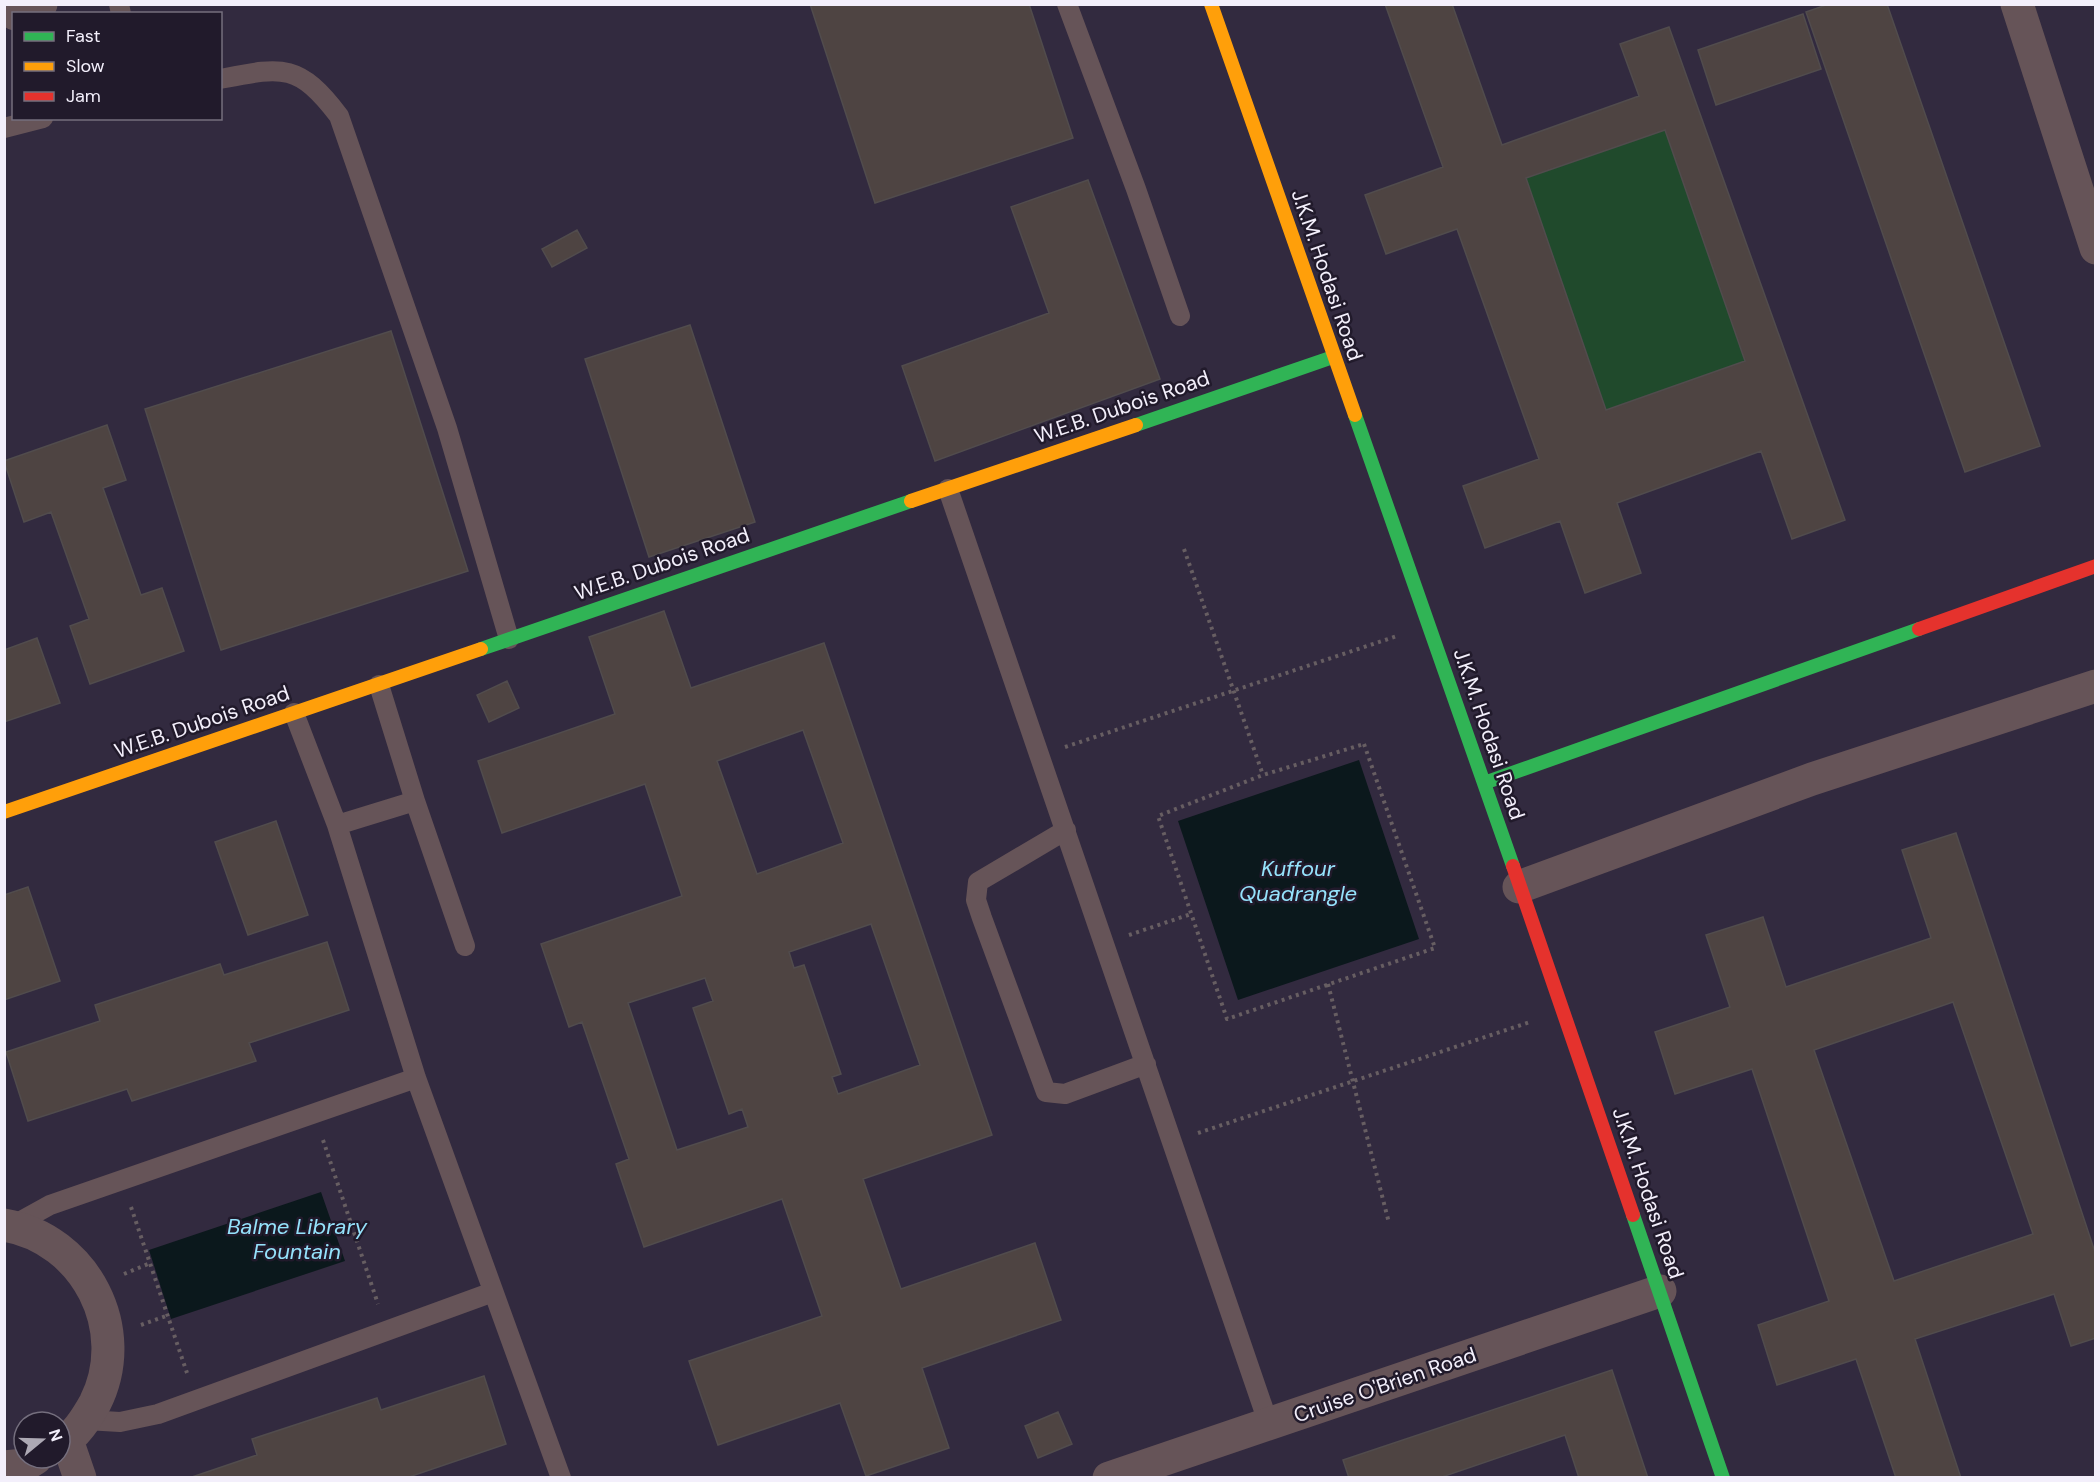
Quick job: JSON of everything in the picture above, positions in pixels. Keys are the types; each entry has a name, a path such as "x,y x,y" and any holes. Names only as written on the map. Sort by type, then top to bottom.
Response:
{"street":[{"path":"19,12 41,4"},
{"name":"J.K.M. Hodasi Road","path":"1211,4 1484,783 1723,1478"},
{"path":"2017,4 2096,248"},
{"name":"W.E.B. Dubois Road","path":"4,812 1333,357"},
{"path":"1484,783 2096,566"},
{"path":"1519,887 1812,779 2096,686"},
{"path":"8,1226 50,1241 80,1268 101,1303 110,1344 104,1384 72,1433"},
{"name":"Cruise O'Brien Road","path":"1109,1478 1660,1291"},
{"path":"72,1440 80,1478"}],"lane":[{"path":"1067,4 1136,189 1180,316"},
{"path":"222,79 269,70 299,76 318,88 339,116 447,428 509,639"},
{"path":"4,128 35,120"},
{"path":"948,489 1269,1425"},
{"path":"379,685 415,801 465,946"},
{"path":"294,713 338,825 416,1078 561,1478"},
{"path":"338,825 415,801"},
{"path":"1066,830 978,882 976,900 982,918 1046,1092 1065,1094 1146,1064"},
{"path":"8,1226 50,1206 416,1078"},
{"path":"72,1435 158,1414 197,1401 493,1292"}],"path":[{"path":"1184,549 1263,775"},
{"path":"1041,755 1429,625"},
{"path":"1364,744 1435,948 1227,1019 1191,914 1158,816 1263,775 1364,744"},
{"path":"1105,943 1191,914"},
{"path":"1328,984 1389,1223"},
{"path":"1173,1142 1562,1012"},
{"path":"314,1114 387,1331"},
{"path":"123,1180 148,1264 197,1401"},
{"path":"119,1276 148,1264"},
{"path":"134,1327 166,1316"}],"shaded area":[{"path":"5,5 2095,5 2095,1477 5,1477"}],"green space":[{"path":"1665,130 1745,361 1606,410 1526,178"}],"water":[{"name":"Kuffour Quadrangle","path":"1359,760 1419,939 1238,1000 1178,821"},
{"name":"Balme Library Fountain","path":"321,1192 345,1261 171,1319 149,1250"}],"building":[{"path":"810,4 1029,4 1073,138 875,203"},
{"path":"1385,4 1452,4 1502,145 1639,96 1620,44 1669,27 1845,520 1792,539 1761,451 1617,503 1641,573 1585,593 1560,521 1485,548 1463,486 1539,459 1457,229 1386,254 1365,195 1443,167","holes":["1665,130 1745,361 1606,410 1526,178"]},
{"path":"1829,4 1887,4 2040,446 1965,472 1806,12"},
{"path":"1803,14 1821,69 1716,105 1698,50"},
{"path":"1088,180 1160,379 935,461 902,366 1049,313 1011,207"},
{"path":"577,230 587,248 552,267 542,249"},
{"path":"690,325 755,522 649,557 585,359"},
{"path":"391,331 468,571 221,650 145,409"},
{"path":"107,425 126,480 103,488 141,595 162,588 184,651 90,684 70,626 89,619 51,512 24,522 4,461"},
{"path":"664,611 691,688 824,643 992,1135 863,1179 901,1289 1035,1243 1061,1320 922,1368 949,1448 866,1476 840,1403 718,1445 689,1361 822,1316 782,1199 644,1247 616,1164 629,1159 582,1022 569,1027 541,944 682,896 645,784 502,833 478,761 615,714 589,637","holes":["803,730 843,843 757,874 717,761","871,924 920,1065 838,1094 832,1077 841,1074 804,965 794,968 789,952","705,978 713,1001 693,1008 729,1114 742,1109 748,1127 677,1150 628,1003"]},
{"path":"37,638 60,703 4,722 4,650"},
{"path":"507,681 519,708 489,722 477,695"},
{"path":"276,821 308,915 248,935 215,842"},
{"path":"1956,833 2096,1255 2096,1338 2071,1346 2054,1294 1915,1339 1961,1478 1896,1478 1856,1359 1777,1385 1758,1325 1829,1301 1752,1069 1675,1094 1655,1032 1730,1007 1706,935 1763,917 1786,987 1931,938 1902,850","holes":["1953,1002 2033,1234 1894,1281 1814,1050"]},
{"path":"28,887 60,981 4,1000 4,895"},
{"path":"327,942 349,1010 249,1043 256,1061 132,1101 127,1089 28,1121 6,1052 100,1021 95,1005 220,964 224,975"},
{"path":"1612,1370 1648,1478 1579,1478 1565,1435 1439,1478 1349,1478 1343,1460"},
{"path":"484,1376 506,1444 406,1478 189,1478 257,1455 252,1439 377,1398 381,1410"},
{"path":"1058,1412 1072,1444 1038,1458 1025,1426"}],"traffic: fast":[{"path":"1136,425 1333,357"},
{"path":"1355,415 1513,866"},
{"path":"481,649 911,501"},
{"path":"1484,783 1919,629"},
{"path":"1633,1215 1723,1478"}],"traffic: slow":[{"path":"1211,4 1355,415"},
{"path":"911,501 1136,425"},
{"path":"4,812 481,649"}],"traffic: jam":[{"path":"1919,629 2096,566"},
{"path":"1513,866 1633,1215"}]}
